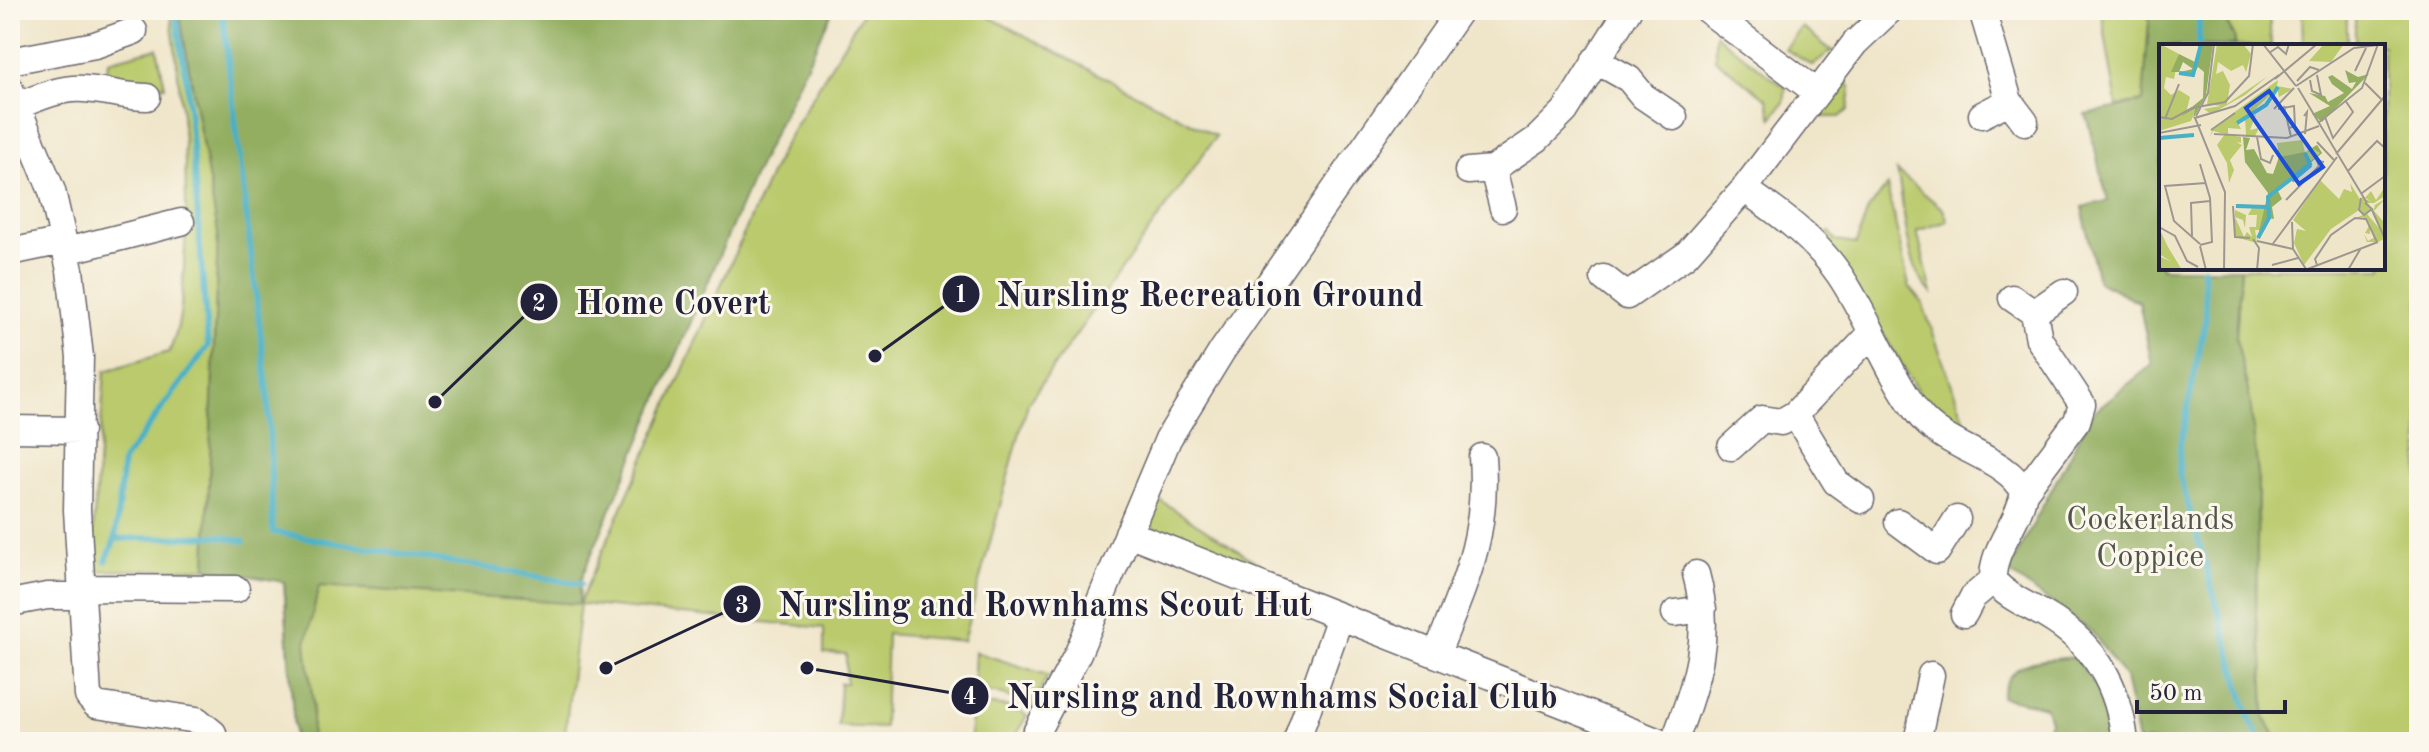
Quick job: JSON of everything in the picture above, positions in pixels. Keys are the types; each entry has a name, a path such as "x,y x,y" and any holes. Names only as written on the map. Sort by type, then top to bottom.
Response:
{"street":[{"path":"1031,742 1078,653 1168,439 1222,351 1460,10"},
{"path":"1503,208 1481,170 1537,139 1565,111 1628,10"},
{"path":"1707,10 1815,91"},
{"path":"1604,278 1627,305 1686,255 1744,189 1815,91 1855,43 1890,10"},
{"path":"1982,10 2009,101 2025,122"},
{"path":"10,61 95,45 134,31"},
{"path":"1595,60 1629,79 1643,96 1674,117"},
{"path":"147,97 123,97 84,88 14,98 52,191 64,246 80,357 77,510 88,696 96,705 197,720 213,733 214,742"},
{"path":"1982,115 2009,101"},
{"path":"1744,189 1817,247 1840,275 1918,414 1957,445 2017,478 2024,492"},
{"path":"10,252 64,246 181,222"},
{"path":"2064,292 2023,306 2039,339 2082,404 2077,421 2024,492 2021,506 1993,566 1993,580 2009,595 2060,624 2096,658 2112,681 2122,713 2125,742"},
{"path":"1731,447 1762,419 1788,418 1872,333"},
{"path":"1788,418 1813,440 1836,482 1861,500"},
{"path":"10,429 80,430"},
{"path":"1437,653 1473,563 1484,509 1482,457"},
{"path":"1898,522 1937,551 1957,519"},
{"path":"1128,533 1659,742"},
{"path":"1674,742 1697,684 1704,639 1703,609 1696,574"},
{"path":"1964,614 1973,597 1993,580"},
{"path":"10,603 82,592 236,589"},
{"path":"1675,613 1703,609"},
{"path":"1296,742 1340,617"},
{"path":"1917,742 1931,675"}],"green space":[{"path":"170,10 179,10 218,233 206,568 90,571 105,371 169,352 181,311 186,235 185,171"},
{"path":"179,10 833,10 753,177 580,581 579,604 319,586 306,643 313,704 311,742 295,742 284,582 206,568 218,233"},
{"path":"864,10 976,10 1216,136 1028,403 963,641 887,634 884,728 838,726 840,683 846,683 846,654 824,653 824,628 580,604 564,742 295,742 284,582 579,604 782,148"},
{"path":"2101,10 2150,10 2143,102 2117,106"},
{"name":"Cockerlands Coppice","path":"2150,10 2219,10 2234,36 2235,44 2159,44 2159,270 2241,270 2236,337 2250,400 2258,475 2256,616 2263,658 2265,719 2279,742 2138,742 2125,678 2092,632 2008,572 2092,413 2152,365 2139,302 2098,281 2082,207 2108,201 2086,114 2143,102"},
{"path":"2219,10 2269,10 2271,44 2235,44 2234,35"},
{"path":"2302,10 2347,10 2347,44 2303,44"},
{"path":"2355,10 2419,10 2419,742 2279,742 2265,719 2263,658 2256,616 2258,475 2236,337 2241,270 2385,270 2385,44 2355,44"},
{"path":"1802,27 1832,51 1812,65 1785,49"},
{"path":"1715,34 1786,88 1784,102 1772,118 1767,99 1715,59"},
{"path":"157,48 165,86 106,83 108,61"},
{"path":"1845,80 1851,88 1848,110 1840,117 1815,117"},
{"path":"1897,171 1943,209 1948,221 1917,231 1932,293 1923,283 1911,254"},
{"path":"1887,186 1909,286 1922,302 1972,441 1931,413 1824,236 1830,232 1836,241 1856,244 1868,210"},
{"path":"1158,499 1267,569 1263,578 1155,530 1150,523"},
{"path":"975,652 1048,675 1032,705 996,693 973,692"},
{"path":"2076,657 2103,697 2116,742 2041,742 2050,722 2046,707 2001,697 2012,674 2020,667 2039,661"},
{"path":"973,703 1010,707 1027,716 1011,742 909,742 910,737 970,739"}],"waterway":[{"path":"175,10 187,83 208,346 123,461 115,539 219,536 244,541"},
{"path":"222,10 268,395 273,532 581,584"},
{"path":"2199,10 2199,44"},
{"path":"2203,270 2206,316 2180,446 2179,473 2250,720 2262,742"},
{"path":"106,561 115,539"}],"place":[{"name":"Nursling Recreation Ground","path":"875,356"},
{"name":"Home Covert","path":"435,402"},
{"name":"Nursling and Rownhams Scout Hut","path":"606,668"},
{"name":"Nursling and Rownhams Social Club","path":"807,668"}]}
